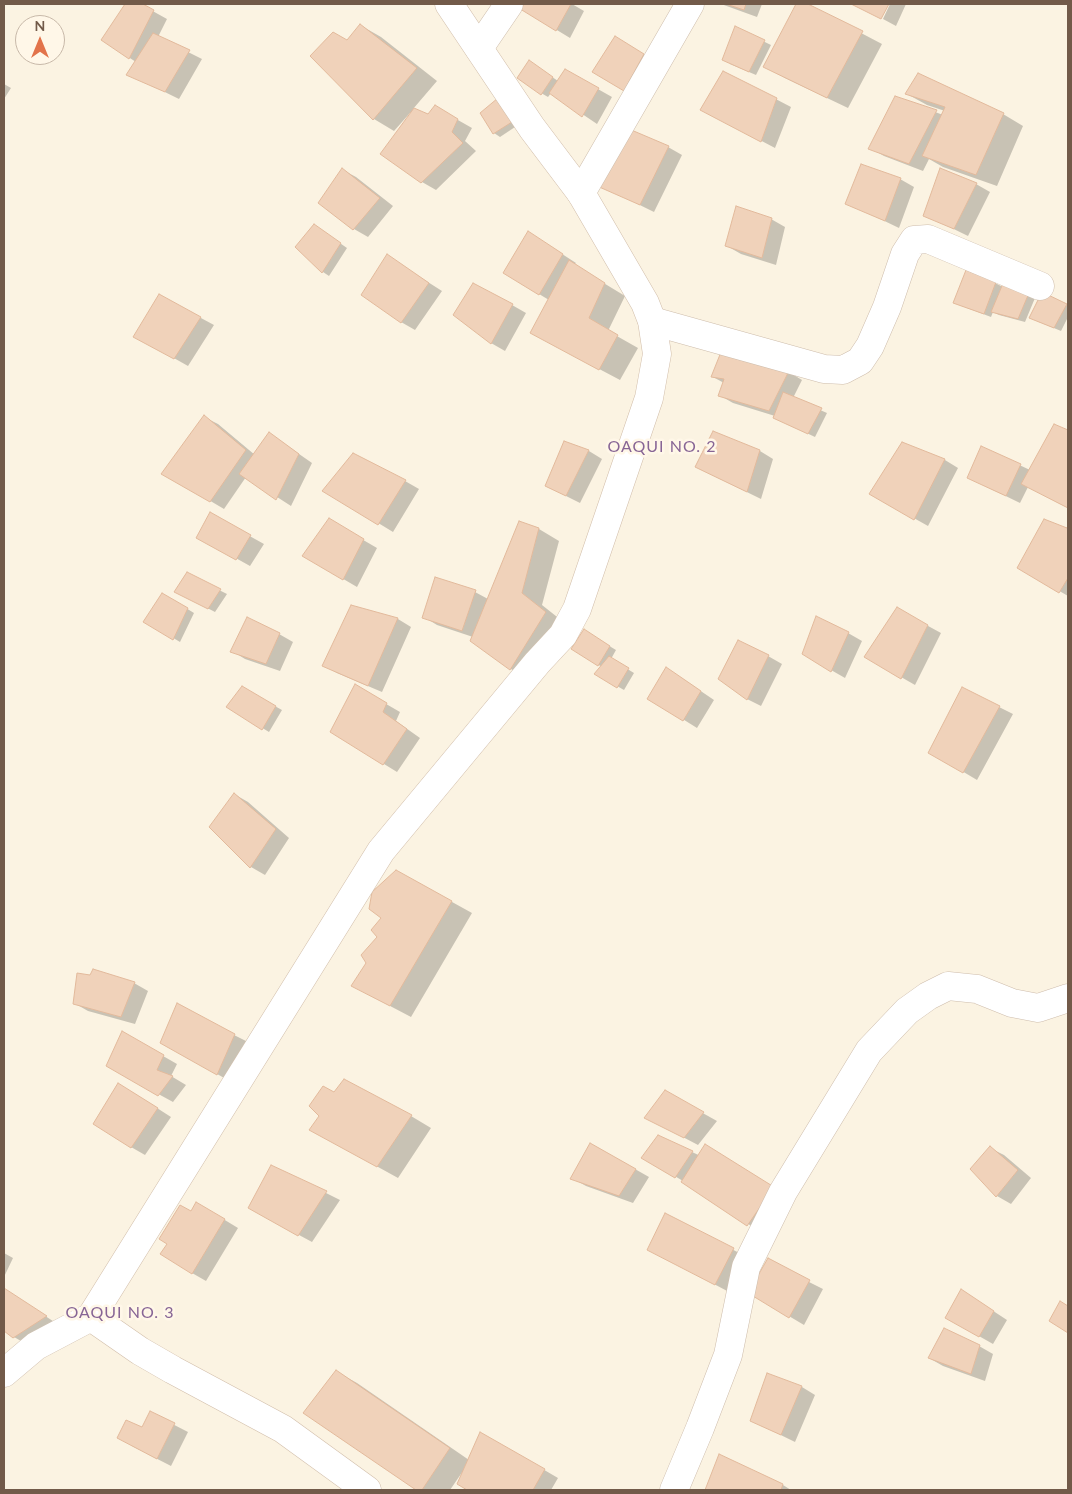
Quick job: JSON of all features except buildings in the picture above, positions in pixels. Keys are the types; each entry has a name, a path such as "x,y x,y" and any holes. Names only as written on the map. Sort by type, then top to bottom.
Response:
{"street":[{"path":"4,1373 36,1346 91,1317 381,851 537,663 563,635 577,609 649,398 657,354 652,321 645,303 581,193 532,128 449,4"},
{"path":"479,48 509,4"},
{"path":"581,193 690,4"},
{"path":"652,321 824,369 844,370 860,361 870,346 887,307 905,254 914,240 928,239 1040,286"},
{"path":"674,1490 728,1355 746,1268 783,1192 869,1051 907,1011 928,996 948,986 977,989 1012,1003 1038,1008 1068,998"},
{"path":"91,1317 140,1351 283,1429 367,1490"}],"district":[{"name":"OAQUI NO. 2","path":"662,447"},
{"name":"OAQUI NO. 3","path":"120,1313"}]}
